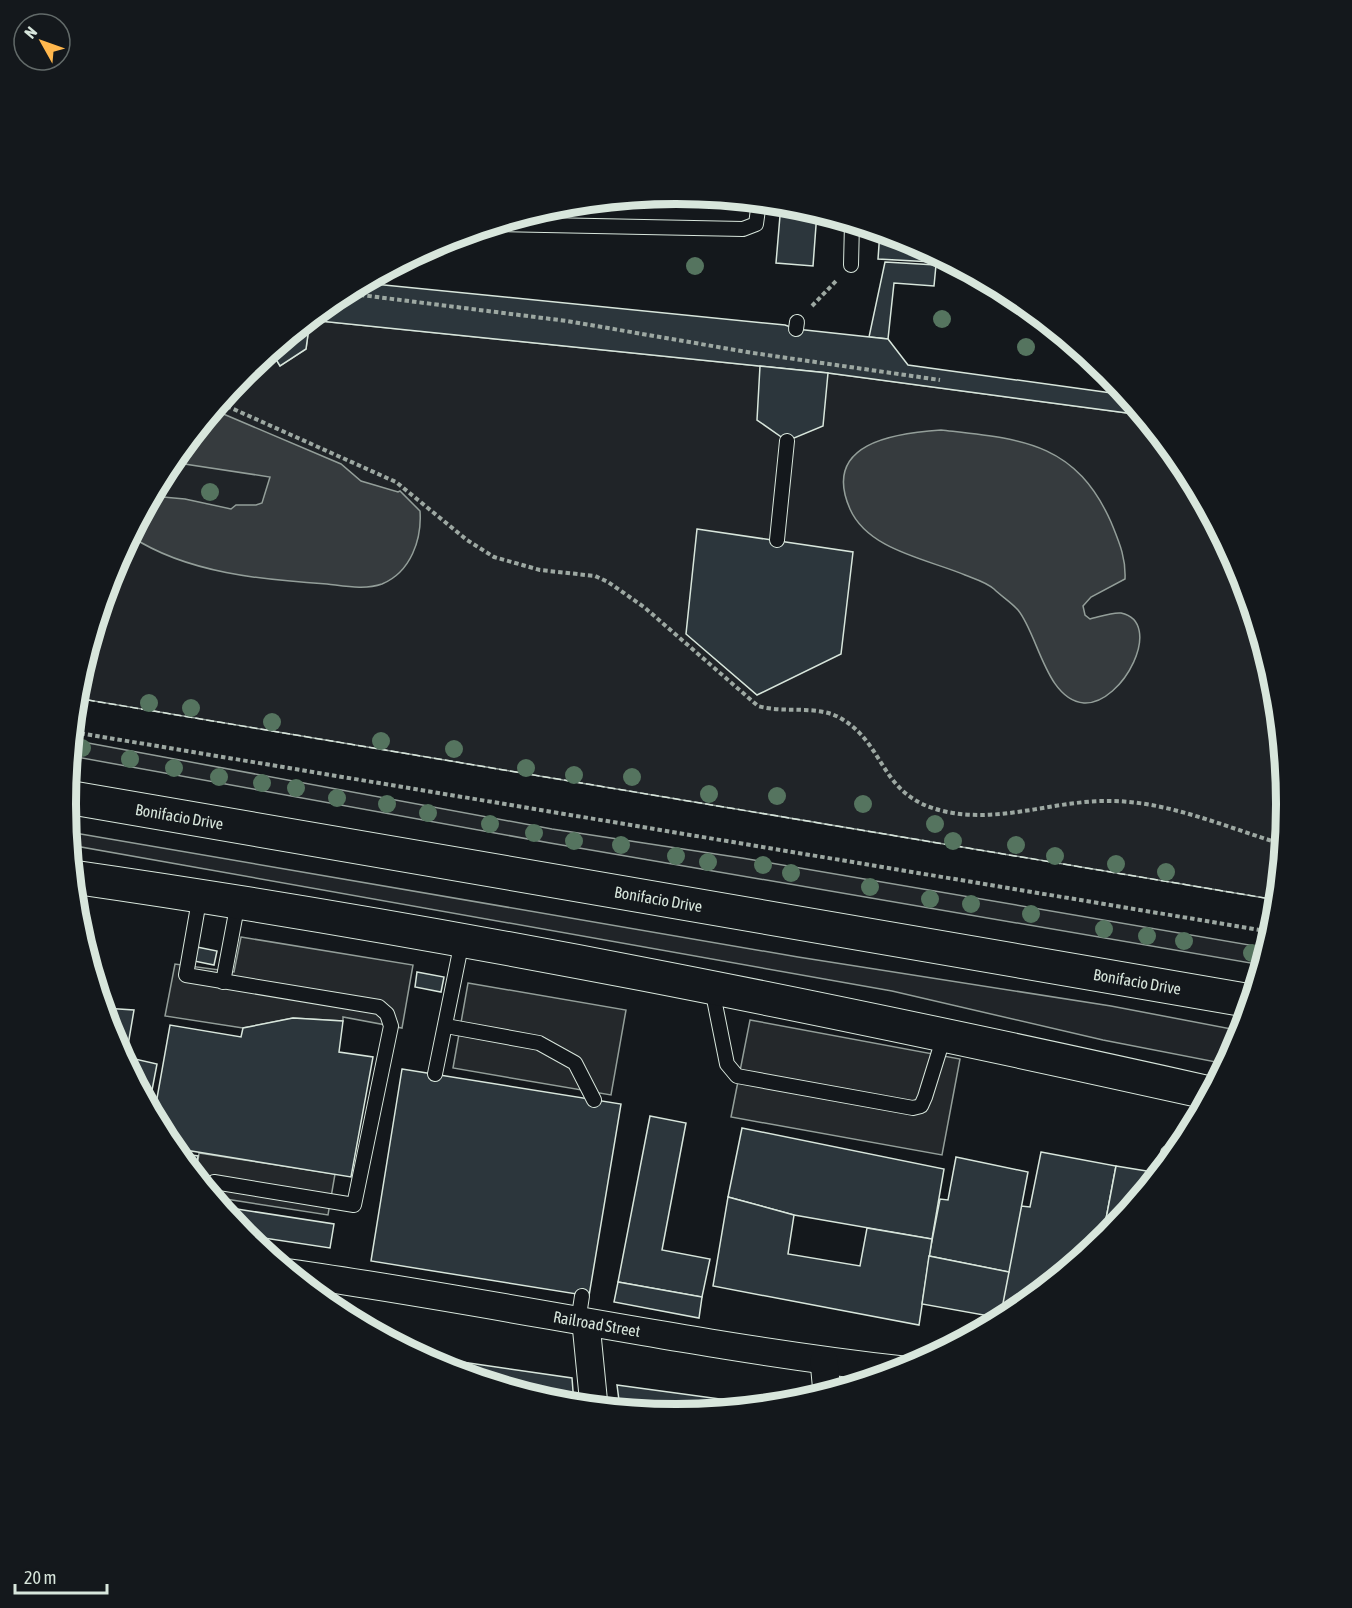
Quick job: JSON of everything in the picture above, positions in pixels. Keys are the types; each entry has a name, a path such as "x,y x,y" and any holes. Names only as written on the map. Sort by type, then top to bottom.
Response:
{"highway":[{"name":"Bonifacio Drive","path":"76,799 1243,1000"},
{"path":"82,878 200,895 711,986 944,1034 1202,1091"}],"street":[{"name":"Railroad Street","path":"310,1279 582,1314 824,1361 881,1367"},
{"path":"582,1314 593,1397"},
{"path":"824,1361 826,1384"}],"lane":[{"path":"535,222 743,229 756,224 758,211"},
{"path":"851,265 852,231"},
{"path":"777,540 788,441"},
{"path":"200,895 186,975 379,1007 387,1014 390,1026 354,1205 212,1183"},
{"path":"223,982 238,902"},
{"path":"435,1074 462,940"},
{"path":"711,986 727,1064 737,1076 913,1108 921,1106 925,1097 944,1034"},
{"path":"446,1026 540,1043 575,1063 594,1100"}],"path":[{"path":"796,326 851,265"},
{"path":"360,295 567,321 940,380"},
{"path":"227,406 396,482 467,540 494,557 540,570 595,576 608,582 644,607 758,706 779,711 825,712 849,724 898,788 917,802 944,811 990,814 1089,801 1125,802 1192,816 1274,842"},
{"path":"81,733 1262,930"}],"shaded area":[{"path":"321,321 828,373 1131,413 1174,471 1214,539 1244,611 1255,649 1270,726 1276,804 1267,898 86,700 108,611 138,539 157,504 200,439 252,380 275,358 280,366 306,349 309,330"},
{"path":"222,413 341,464 361,481 400,491 420,511 419,533 413,554 392,579 375,586 362,587 252,577 201,567 177,559 138,540 162,497 185,499 231,509 236,505 256,505 262,503 270,477 183,464"},
{"path":"941,430 996,437 1042,449 1062,460 1080,475 1097,495 1119,543 1125,579 1091,597 1083,606 1085,615 1090,619 1121,613 1134,620 1139,631 1139,646 1134,662 1124,678 1112,691 1099,700 1084,703 1071,699 1060,691 1018,610 991,587 976,579 884,544 859,523 850,509 844,487 846,469 854,456 867,446 884,439 903,434"},
{"path":"80,742 552,829 742,858 1258,946 1254,964 550,843 79,757"},
{"path":"78,833 798,957 1111,1006 1232,1029 1217,1062 1103,1040 892,991 78,846"},
{"path":"241,937 413,965 402,1028 343,1017 343,1021 293,1018 243,1028 165,1016 175,964 234,972"},
{"path":"468,983 626,1010 611,1095 453,1068"},
{"path":"750,1020 960,1059 942,1155 731,1117"},
{"path":"199,1153 335,1174 328,1215 225,1199 197,1165"}],"building":[{"path":"780,214 816,222 813,266 776,263"},
{"path":"879,240 932,262 878,259"},
{"path":"885,262 936,265 934,286 894,283 888,339 869,337"},
{"path":"377,284 785,325 796,329 888,339 908,365 1112,393 1131,413 828,373 321,321"},
{"path":"309,330 306,349 280,366 275,358"},
{"path":"760,366 828,373 823,426 787,441 757,420"},
{"path":"697,529 853,552 841,654 757,695 686,634"},
{"path":"197,947 217,951 214,965 194,961"},
{"path":"417,972 444,977 441,992 415,987"},
{"path":"113,1009 134,1010 128,1046"},
{"path":"293,1018 343,1021 339,1052 373,1057 351,1177 187,1150 156,1103 170,1025 241,1037 243,1028"},
{"path":"133,1059 157,1064 151,1094"},
{"path":"402,1069 621,1104 589,1296 371,1261"},
{"path":"650,1116 686,1123 662,1250 710,1259 702,1297 618,1282"},
{"path":"742,1128 944,1169 932,1239 794,1215 728,1197"},
{"path":"1041,1152 1116,1166 1105,1222 1041,1280 1001,1307 1021,1206 1030,1207"},
{"path":"190,1155 198,1156 197,1164"},
{"path":"956,1157 1028,1172 1009,1272 929,1256 940,1199 948,1200"},
{"path":"1116,1166 1150,1172 1127,1199 1105,1222"},
{"path":"728,1197 794,1215 788,1254 860,1266 867,1228 932,1239 919,1325 713,1286"},
{"path":"237,1209 334,1224 330,1248 263,1238 236,1211"},
{"path":"929,1256 1009,1272 1002,1306 983,1318 984,1315 922,1304"},
{"path":"618,1282 702,1297 699,1318 614,1302"},
{"path":"454,1361 572,1378 573,1394 521,1383"},
{"path":"617,1385 730,1400 676,1404 619,1400"}],"fence":[{"path":"86,700 1267,898"}]}
